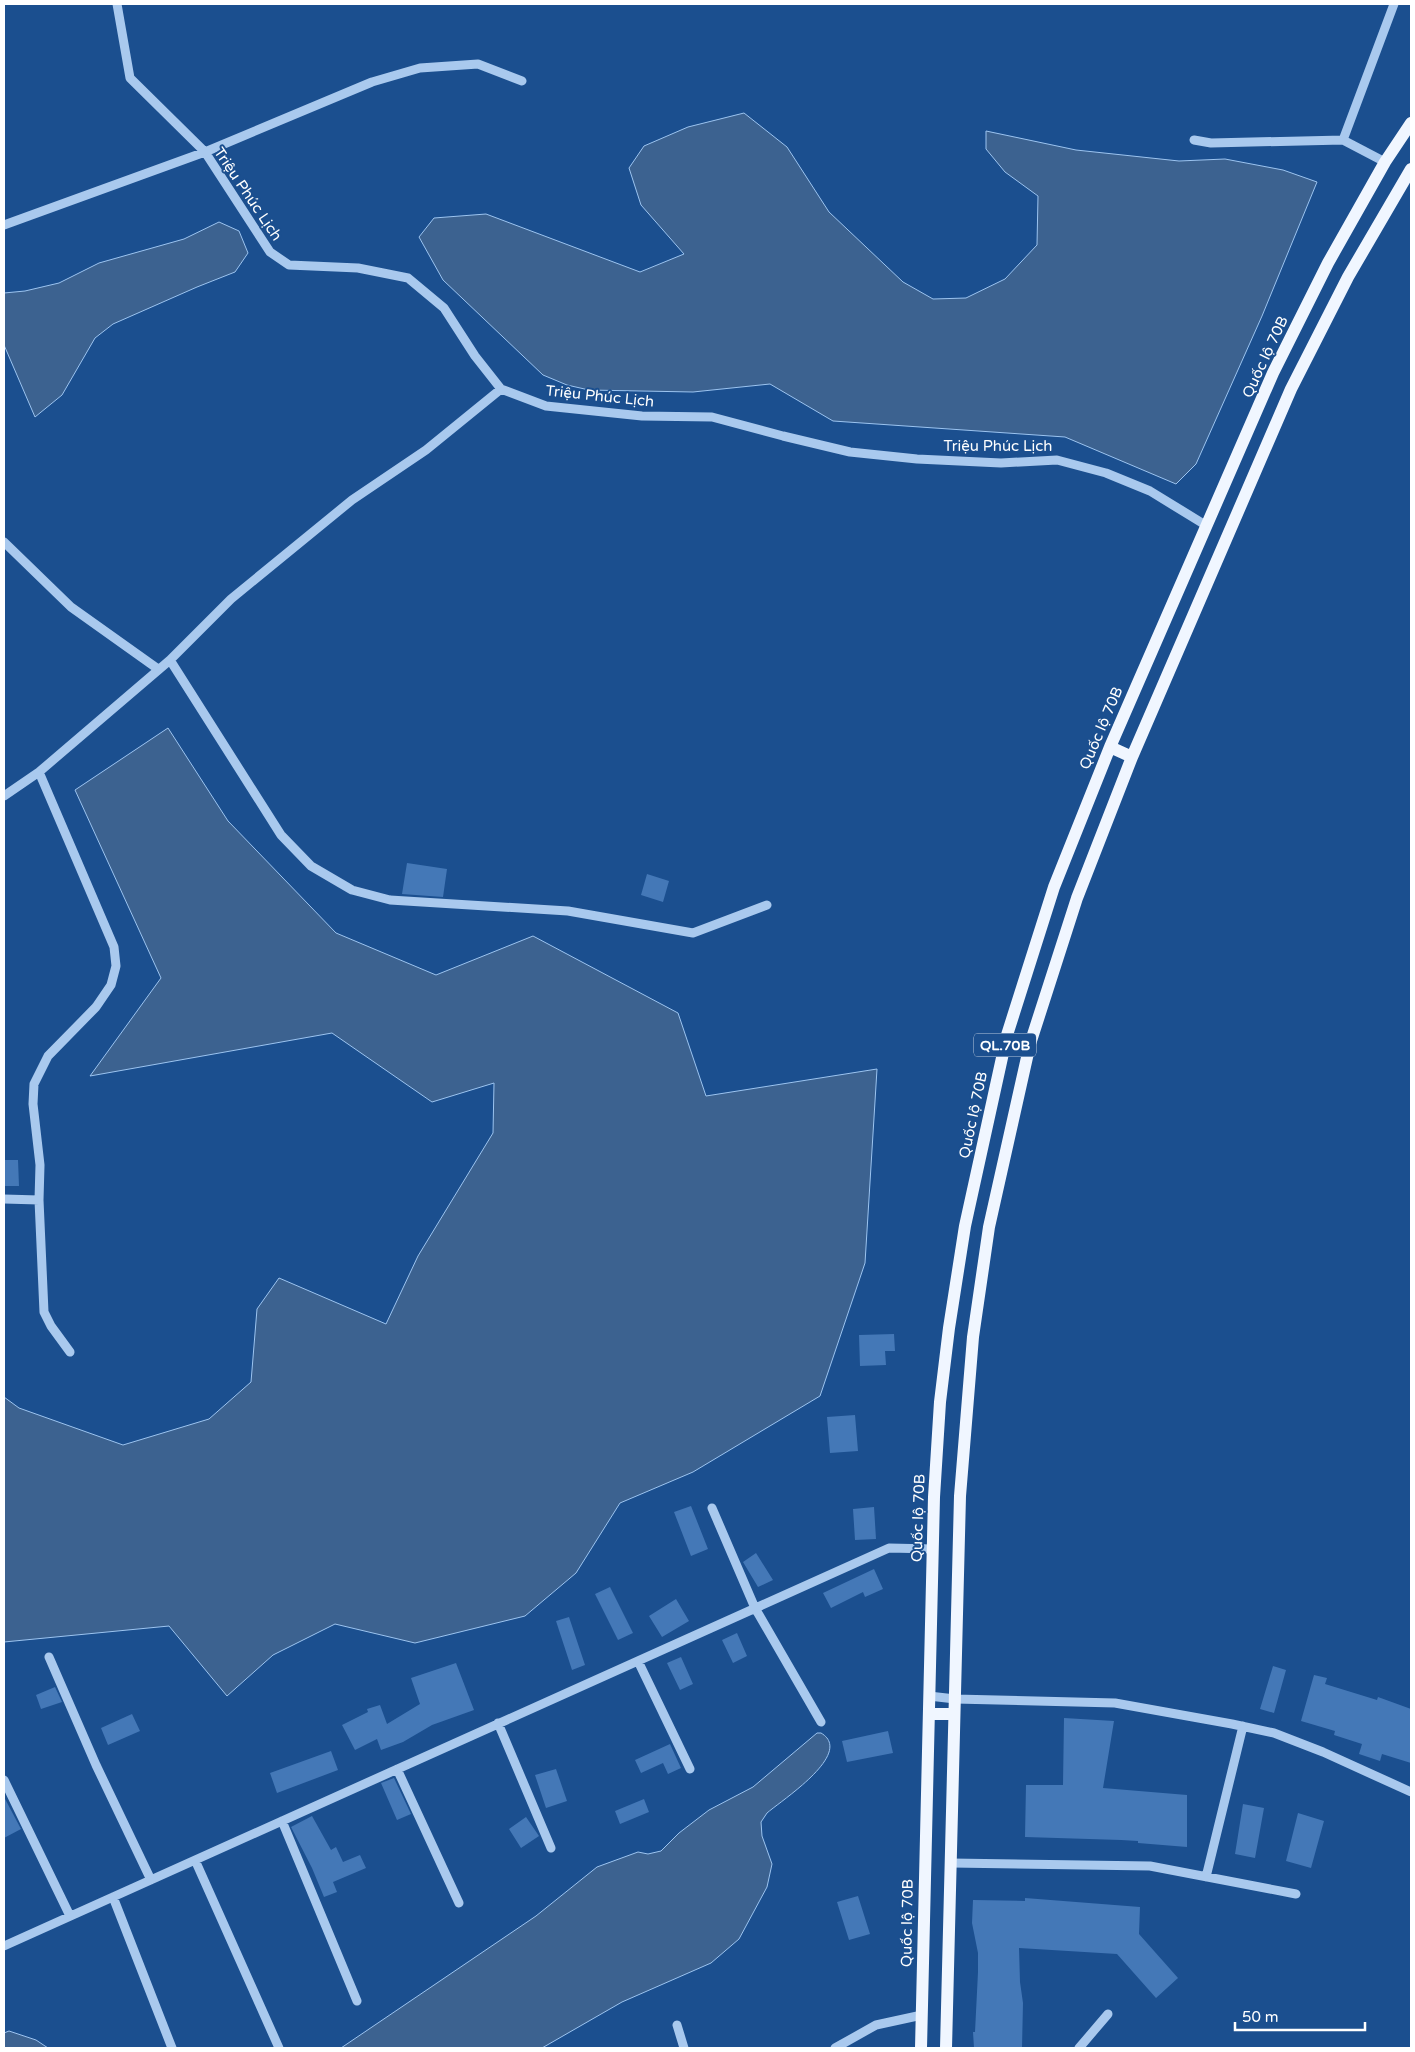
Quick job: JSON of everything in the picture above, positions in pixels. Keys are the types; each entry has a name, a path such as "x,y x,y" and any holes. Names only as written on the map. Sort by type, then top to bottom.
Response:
{"main road":[{"name":"Quốc lộ 70B","path":"921,2048 934,1497 940,1412 949,1328 965,1226 1007,1035 1054,887 1110,747 1274,373 1328,263 1386,162 1411,124"},
{"name":"QL.70B","path":"946,2048 960,1496 973,1337 990,1227 1030,1044 1077,898 1132,757 1291,389 1348,277 1411,168"},
{"path":"1110,747 1132,757"},
{"path":"929,1714 954,1714"}],"street":[{"name":"Triệu Phúc Lịch","path":"117,4 130,78 205,152 270,252 289,265 358,268 408,278 444,308 475,356 501,389 546,406 642,416 712,417 850,452 917,459 1001,463 1057,460 1106,473 1150,491 1207,526"},
{"path":"1343,140 1394,4"},
{"path":"4,226 205,152 372,82 420,68 478,64 522,81"},
{"path":"1194,140 1211,143 1343,140 1386,162"},
{"path":"4,796 39,772 170,660 231,599 344,506 426,450 501,389"},
{"path":"4,542 70,607 158,669"},
{"path":"170,660 281,835 311,866 352,890 390,900 568,911 693,932 767,905"},
{"path":"39,772 114,947 116,966 110,985 101,1000 48,1056 34,1084 33,1104 40,1165 39,1200 44,1312 51,1326 70,1352"},
{"path":"4,1200 39,1200"},
{"path":"712,1508 755,1608 821,1722"},
{"path":"4,1946 889,1548 933,1549"},
{"path":"50,1658 96,1765 151,1880"},
{"path":"638,1660 690,1769"},
{"path":"929,1696 955,1699 1115,1703 1243,1726 1274,1733 1323,1752 1411,1792"},
{"path":"498,1723 551,1848"},
{"path":"1206,1877 1243,1726"},
{"path":"396,1769 459,1903"},
{"path":"4,1780 70,1916"},
{"path":"282,1821 357,2001"},
{"path":"195,1860 279,2048"},
{"path":"951,1863 1150,1866 1296,1894"},
{"path":"113,1897 172,2048"},
{"path":"1079,2048 1108,2014"},
{"path":"835,2048 876,2025 922,2015"},
{"path":"677,2025 684,2048"}],"water":[{"path":"744,113 787,147 829,212 903,282 933,299 966,298 1005,279 1037,245 1038,196 1005,172 986,149 986,131 1076,150 1179,161 1225,159 1283,170 1317,182 1262,316 1196,464 1176,484 1065,437 833,421 770,384 693,392 589,390 567,385 543,375 443,280 419,237 434,218 486,214 640,272 684,254 641,205 629,168 644,146 688,127"},
{"path":"219,222 239,231 248,253 235,272 113,324 95,338 62,395 35,417 4,345 4,293 25,291 59,283 99,263 184,239"},
{"path":"168,728 228,821 336,933 436,975 533,936 678,1013 706,1096 877,1069 865,1263 820,1396 693,1472 620,1503 576,1573 525,1616 415,1643 335,1624 273,1655 227,1696 169,1626 4,1642 4,1397 19,1408 123,1445 209,1419 251,1382 257,1309 279,1278 386,1324 418,1256 493,1133 494,1083 432,1102 332,1033 90,1076 161,978 75,790"},
{"path":"817,1733 821,1733 829,1742 829,1752 823,1764 800,1787 767,1813 761,1822 762,1836 772,1864 767,1887 739,1939 711,1963 622,2002 542,2048 341,2048 536,1916 597,1867 638,1852 648,1854 661,1851 679,1833 709,1810 753,1787"},
{"path":"9,2031 36,2040 48,2048 4,2048 4,2033"}],"building":[{"path":"407,863 447,869 443,897 402,894"},
{"path":"647,874 669,881 663,902 641,895"},
{"path":"4,1160 18,1160 19,1186 4,1186"},
{"path":"894,1334 895,1351 885,1351 886,1365 860,1366 859,1335"},
{"path":"855,1415 858,1451 830,1453 827,1417"},
{"path":"691,1506 708,1549 691,1556 674,1512"},
{"path":"874,1507 876,1539 855,1540 853,1509"},
{"path":"756,1553 773,1580 758,1587 743,1562"},
{"path":"874,1569 883,1589 865,1597 863,1592 831,1608 823,1593"},
{"path":"610,1587 633,1633 618,1640 595,1594"},
{"path":"676,1599 689,1621 662,1637 649,1616"},
{"path":"569,1617 585,1665 572,1670 556,1621"},
{"path":"737,1633 747,1656 733,1663 722,1640"},
{"path":"681,1657 693,1684 680,1690 667,1663"},
{"path":"456,1663 474,1710 432,1725 403,1742 381,1750 377,1739 355,1750 342,1725 368,1712 367,1709 380,1705 387,1724 420,1704 411,1678"},
{"path":"1273,1666 1286,1670 1274,1713 1260,1709"},
{"path":"1314,1675 1327,1678 1325,1684 1377,1700 1378,1697 1411,1709 1411,1763 1382,1754 1380,1761 1359,1754 1362,1744 1334,1735 1335,1731 1301,1721"},
{"path":"55,1687 62,1702 41,1709 36,1695"},
{"path":"132,1714 140,1731 108,1745 101,1728"},
{"path":"1064,1718 1114,1721 1103,1788 1187,1795 1187,1847 1138,1843 1138,1841 1025,1837 1026,1785 1063,1785"},
{"path":"888,1731 893,1753 847,1762 842,1741"},
{"path":"670,1744 681,1768 668,1774 663,1763 641,1773 635,1760"},
{"path":"331,1751 338,1770 277,1793 270,1773"},
{"path":"556,1769 567,1801 546,1808 535,1775"},
{"path":"394,1778 411,1814 397,1820 381,1783"},
{"path":"4,1797 21,1829 4,1838"},
{"path":"644,1799 649,1812 620,1824 615,1811"},
{"path":"1243,1804 1264,1808 1255,1858 1235,1854"},
{"path":"1298,1813 1324,1821 1311,1868 1286,1861"},
{"path":"312,1816 331,1850 336,1847 343,1862 360,1855 366,1868 333,1882 337,1892 324,1897 312,1868 291,1827"},
{"path":"526,1817 539,1836 521,1848 509,1829"},
{"path":"858,1896 870,1934 849,1940 837,1902"},
{"path":"1025,1898 1140,1907 1139,1934 1178,1978 1156,1998 1117,1954 1019,1948 1023,2003 1022,2048 974,2048 973,2032 975,2032 978,1953 972,1923 973,1900 1025,1901"}]}
